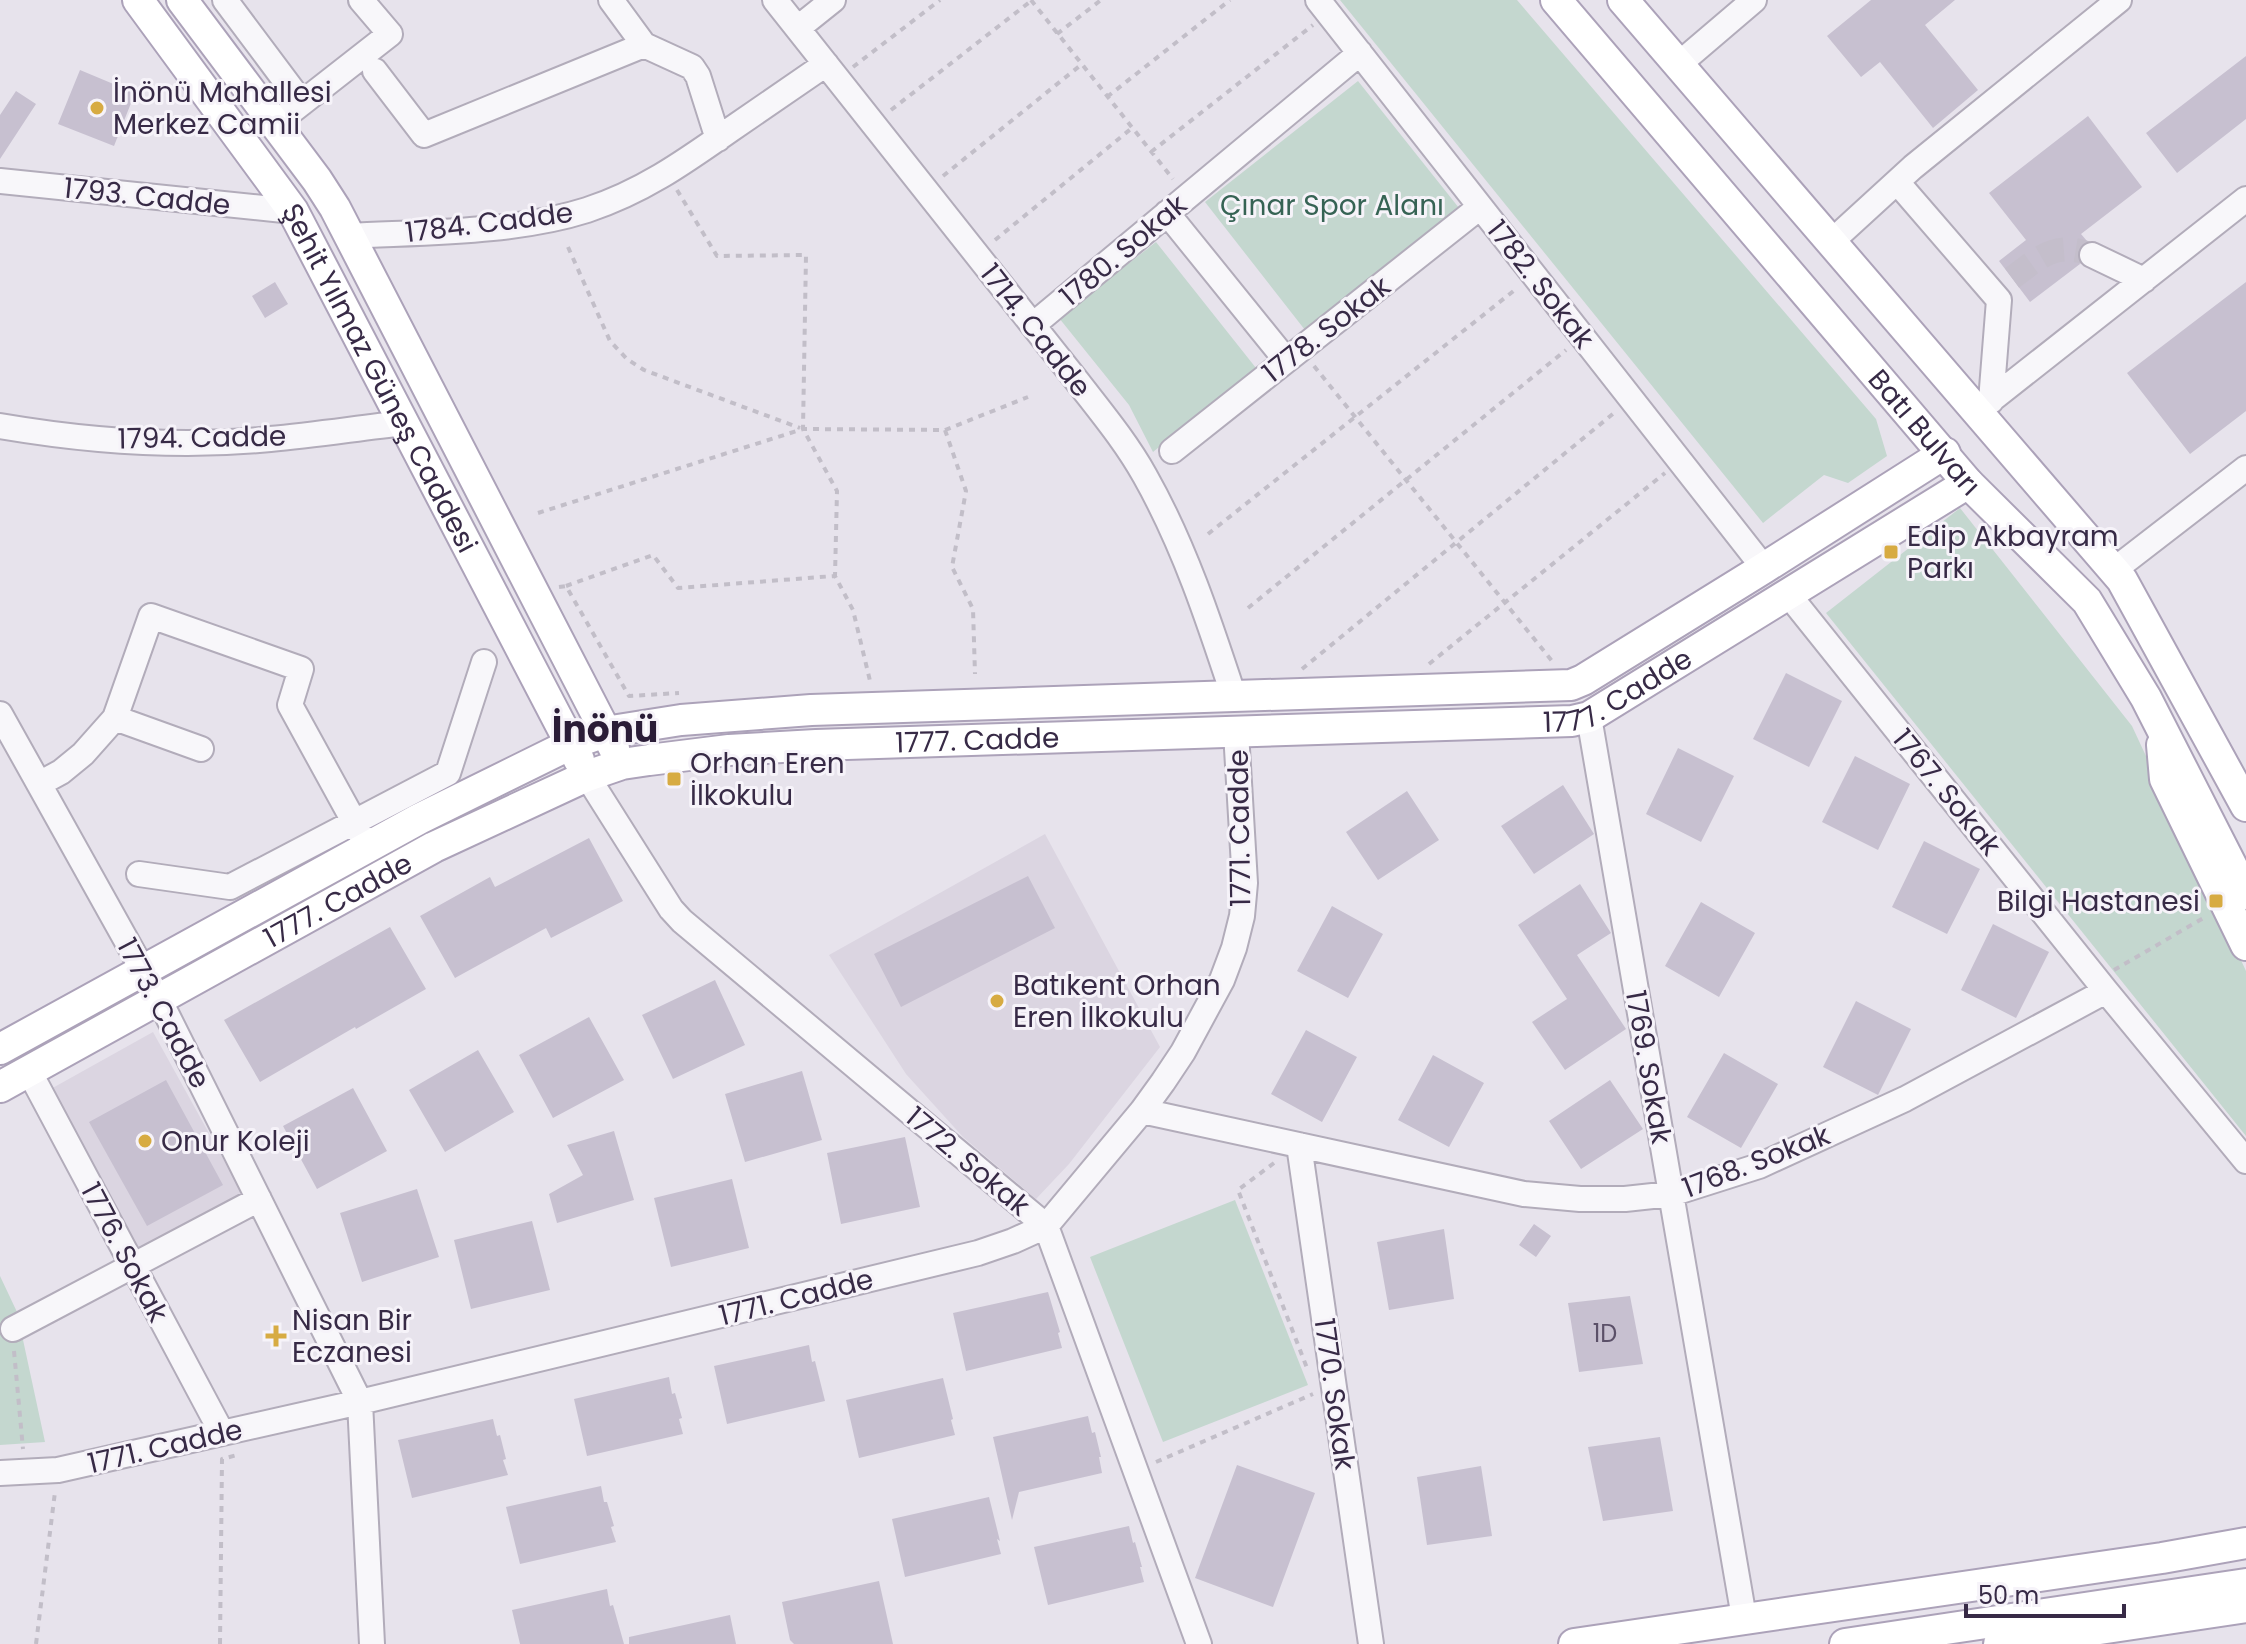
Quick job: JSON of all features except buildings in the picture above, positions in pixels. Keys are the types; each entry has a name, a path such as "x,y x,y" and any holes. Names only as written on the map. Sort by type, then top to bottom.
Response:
{"main road":[{"name":"Şehit Yılmaz Güneş Caddesi","path":"138,0 293,211 587,776"},
{"name":"Şehit Yılmaz Güneş Caddesi","path":"182,0 317,180 350,236 622,764"},
{"name":"Batı Bulvarı","path":"1556,0 1968,483 2087,601 2160,723 2228,857 2236,899"},
{"name":"Batı Bulvarı","path":"1623,0 1831,242 1984,406 2122,580 2235,771 2246,806"},
{"path":"404,423 437,405"},
{"name":"1777. Cadde","path":"0,1049 143,970 361,834 419,819 571,744 605,732 681,720 811,710 1571,685 1945,453"},
{"name":"1777. Cadde","path":"0,1087 434,847 587,776 622,764 729,750 816,745 1555,722 1589,717 1968,483"},
{"path":"1234,697 1236,732"},
{"path":"2160,723 2165,779 2236,899 2246,945"},
{"path":"1699,1626 1706,1615 1742,1606 1889,1588 2246,1528"},
{"path":"1574,1644 2246,1543"},
{"path":"1845,1644 2246,1584"},
{"path":"1999,1644 2246,1607"}],"street":[{"path":"225,0 302,103"},
{"path":"275,124 390,34 361,0"},
{"path":"611,0 644,45 692,67 698,76 718,139"},
{"name":"1714. Cadde","path":"775,0 1033,325 1114,430 1143,474 1183,553 1234,697"},
{"path":"798,28 833,0"},
{"path":"1831,242 1897,182 2119,0"},
{"path":"1679,64 1748,2"},
{"name":"1782. Sokak","path":"1323,6 1764,568"},
{"path":"375,71 424,135 644,45"},
{"name":"1780. Sokak","path":"1033,325 1360,53"},
{"name":"1784. Cadde","path":"350,236 493,227 549,220 585,211 667,174 718,139 832,71"},
{"name":"1793. Cadde","path":"0,181 293,211"},
{"path":"1897,182 2004,286 1999,300 1984,406"},
{"path":"1984,406 2246,199"},
{"name":"1778. Sokak","path":"1172,451 1480,207"},
{"path":"1167,213 1293,355"},
{"path":"2092,255 2144,280"},
{"name":"1794. Cadde","path":"0,426 102,439 184,443 267,440 404,423"},
{"path":"2114,570 2246,468"},
{"name":"1767. Sokak","path":"1788,594 2246,1161"},
{"path":"39,784 61,772 83,754 115,718 151,616 301,669 290,705 361,834"},
{"path":"139,874 230,887 361,834 448,773 484,662"},
{"name":"1773. Cadde","path":"0,714 159,999 360,1402 372,1644"},
{"name":"1769. Sokak","path":"1589,717 1742,1606"},
{"path":"115,718 201,749"},
{"name":"1771. Cadde","path":"0,1473 58,1470 360,1402 978,1253 1046,1226 1163,1082 1222,980 1240,926 1245,883 1236,732"},
{"name":"1772. Sokak","path":"587,776 671,909 682,921 1046,1226 1199,1644"},
{"name":"1768. Sokak","path":"1142,1111 1524,1194 1625,1199 1671,1194 1759,1166 1892,1105 2102,985"},
{"name":"1776. Sokak","path":"29,1071 222,1433"},
{"name":"1770. Sokak","path":"1299,1145 1325,1389 1371,1644"},
{"path":"13,1329 259,1199"}],"path":[{"path":"832,71 940,0"},
{"path":"874,124 1031,0 1187,197"},
{"path":"1057,34 1101,0"},
{"path":"1107,97 1230,0"},
{"path":"1151,152 1323,6"},
{"path":"926,190 1082,64"},
{"path":"977,255 1132,128"},
{"path":"667,174 717,256 806,255 803,429 837,491 835,576 853,610 877,708"},
{"path":"568,247 610,341 627,359 644,370 803,429"},
{"path":"1208,534 1534,274"},
{"path":"1248,608 1582,336"},
{"path":"1293,355 1355,417 1571,685"},
{"path":"538,513 803,429 945,430 1028,397"},
{"path":"1269,696 1631,399"},
{"path":"945,430 966,491 952,567 973,609 975,674"},
{"path":"1427,666 1680,461"},
{"path":"534,593 566,586 653,555 678,588 835,576"},
{"path":"566,586 629,696 689,692"},
{"path":"2102,985 2236,899"},
{"path":"1136,1471 1325,1389 1238,1190 1299,1145"},
{"path":"13,1329 25,1472"},
{"path":"220,1644 222,1459 249,1452"},
{"path":"36,1644 58,1470"}],"shaded area":[{"name":"Batıkent Orhan Eren İlkokulu","path":"1045,834 1160,1047 1069,1164 1036,1199 963,1137 906,1074 829,955"},
{"name":"Onur Koleji","path":"153,1032 242,1193 138,1250 49,1090"}],"green space":[{"path":"1340,0 1517,0 1876,419 1887,456 1848,483 1824,475 1763,523"},
{"name":"Çınar Spor Alanı","path":"1358,81 1459,208 1305,330 1205,202"},
{"path":"1156,242 1256,368 1153,452 1129,405 1059,318"},
{"path":"1960,508 2132,726 2246,971 2246,1136 1826,613"},
{"path":"1235,1200 1308,1385 1163,1442 1090,1257"},
{"path":"0,1276 17,1312 45,1442 0,1445"}],"tunnel":[{"path":"2012,278 2040,258 2058,250 2068,249 2092,255"}],"place":[{"name":"İnönü Mahallesi Merkez Camii","path":"97,108"},
{"name":"Edip Akbayram Parkı","path":"1891,552"},
{"name":"Orhan Eren İlkokulu","path":"674,779"},
{"name":"Bilgi Hastanesi","path":"2216,901"},
{"name":"Batıkent Orhan Eren İlkokulu","path":"997,1001"},
{"name":"Onur Koleji","path":"145,1141"},
{"name":"Nisan Bir Eczanesi","path":"276,1336"}],"district":[{"name":"İnönü","path":"605,729"}]}
